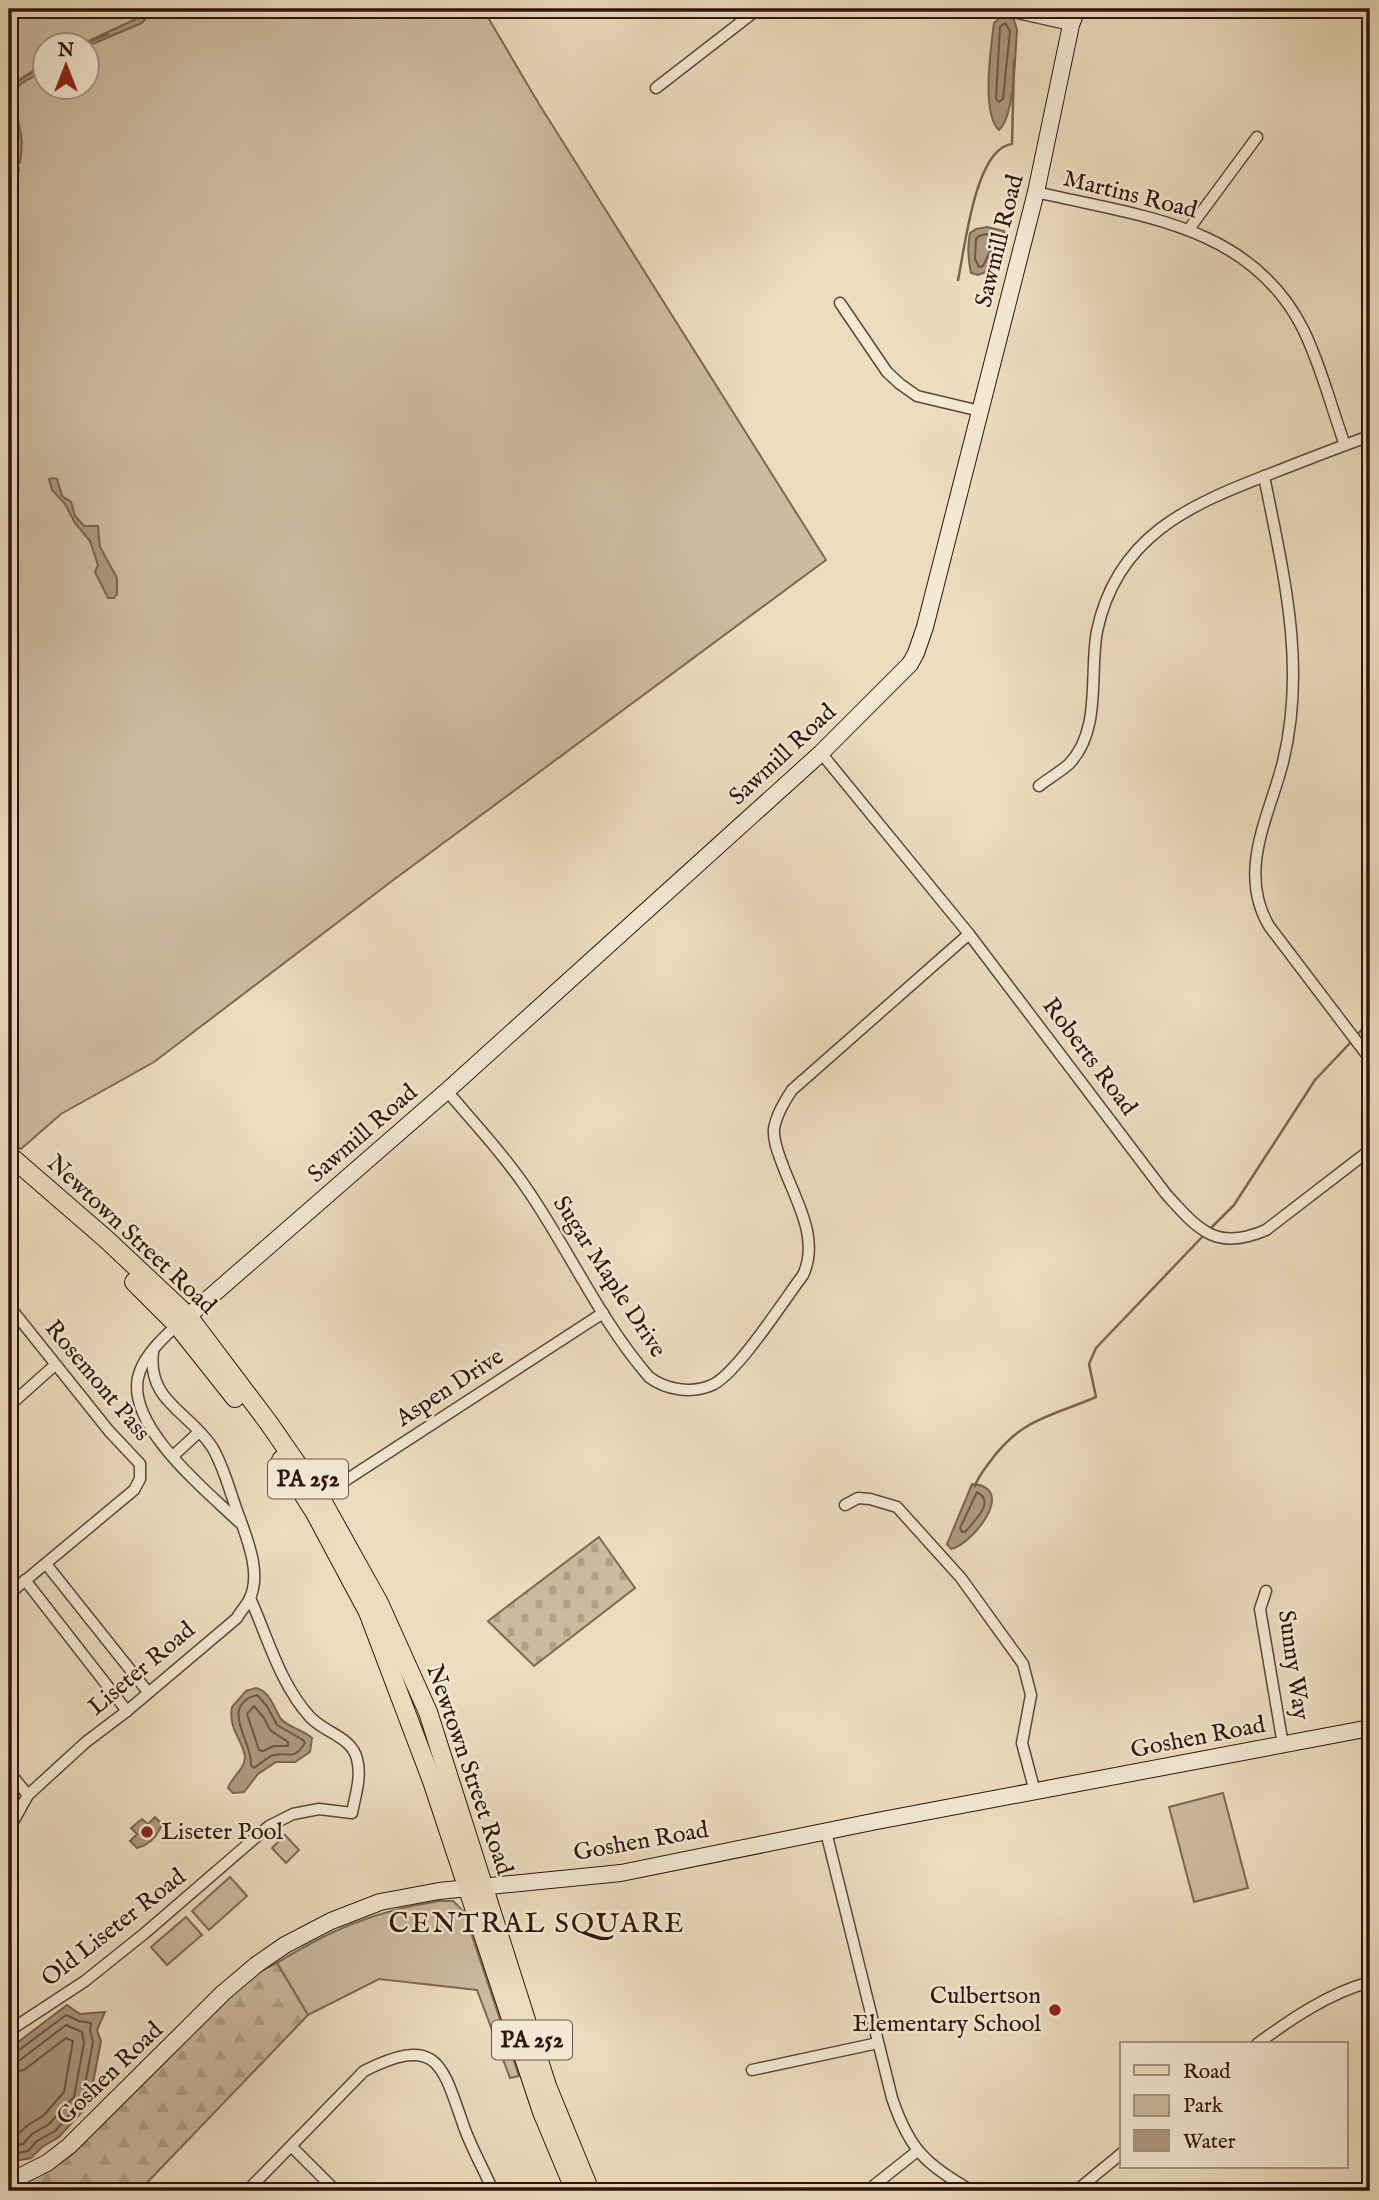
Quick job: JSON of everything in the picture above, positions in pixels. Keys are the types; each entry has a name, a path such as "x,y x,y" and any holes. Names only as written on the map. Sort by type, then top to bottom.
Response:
{"main road":[{"name":"Newtown Street Road","path":"9,1155 106,1239 183,1321 268,1422 320,1497 379,1603 475,1886 547,2087 590,2191"},
{"name":"Newtown Street Road","path":"9,1171 183,1321 314,1511 405,1681"},
{"name":"Newtown Street Road","path":"475,1886 529,2076 575,2191"}],"street":[{"path":"656,88 758,9"},
{"path":"1000,9 1071,25"},
{"name":"Sawmill Road","path":"183,1321 447,1091 821,753 902,673 916,653 925,627 1036,192 1071,25 1077,9"},
{"path":"1189,229 1257,137"},
{"name":"Martins Road","path":"1036,192 1189,229 1227,247 1245,260 1283,296 1304,330 1345,445"},
{"path":"840,303 887,372 900,384 917,396 980,411"},
{"path":"1039,786 1068,764 1085,738 1090,719 1097,632 1108,595 1129,559 1146,539 1175,516 1209,498 1370,436"},
{"path":"1264,476 1284,576 1294,650 1290,724 1283,762 1256,850 1255,888 1262,914 1269,926 1370,1059"},
{"name":"Roberts Road","path":"821,753 969,934 1166,1194 1197,1228 1226,1239 1248,1238 1266,1230 1370,1150"},
{"name":"Sugar Maple Drive","path":"447,1091 499,1151 529,1192 603,1313 642,1369 659,1384 681,1389 713,1385 733,1370 803,1275 808,1263 809,1238 776,1147 774,1130 783,1102 792,1090 969,934"},
{"name":"Rosemont Pass","path":"9,1306 55,1365 140,1464 140,1479 134,1490 9,1594"},
{"name":"Aspen Drive","path":"320,1497 603,1313"},
{"path":"183,1321 153,1352 140,1371 137,1388 139,1403 146,1422 173,1456 241,1523"},
{"path":"153,1352 151,1365 162,1396 212,1447 247,1536 254,1567 250,1598"},
{"path":"9,1406 55,1365"},
{"path":"173,1456 199,1432"},
{"path":"845,1505 859,1498 897,1507 961,1578 1023,1664 1031,1695 1022,1742 1035,1792"},
{"path":"46,1564 148,1692"},
{"path":"25,1580 127,1711"},
{"name":"Sunny Way","path":"1266,1591 1260,1609 1283,1745"},
{"name":"Liseter Road","path":"9,1829 28,1795 86,1742 127,1711 236,1618 250,1598"},
{"name":"Old Liseter Road","path":"9,2031 85,1981 269,1826 293,1814 319,1809 352,1812 358,1781 357,1759 349,1744 311,1718 284,1681 250,1598"},
{"name":"Goshen Road","path":"9,2182 47,2163 69,2146 223,1993 256,1965 285,1945 331,1921 380,1902 420,1893 475,1886 621,1873 1370,1728"},
{"path":"9,1772 28,1795"},
{"path":"826,1832 901,2127 916,2152 972,2191"},
{"path":"1260,2042 1293,2018 1370,1982"},
{"path":"752,2070 878,2043"},
{"path":"247,2191 364,2071 380,2063 412,2054 423,2056 442,2067 468,2138 493,2191"},
{"path":"292,2147 336,2191"},
{"path":"867,2191 916,2152"},
{"path":"1076,2191 1120,2155"},
{"path":"1364,2191 1370,2186"}],"green space":[{"path":"9,9 483,9 539,104 826,560 392,881 154,1062 61,1114 21,1149 9,1139"},
{"path":"599,1537 635,1588 534,1666 488,1621"},
{"path":"1223,1793 1248,1888 1194,1902 1169,1807"},
{"path":"285,1835 299,1850 286,1863 272,1848"},
{"path":"230,1877 247,1896 209,1930 192,1911"},
{"path":"439,1901 453,1901 464,1912 519,2076 510,2078 477,1990 379,1979 308,2015 277,1963 317,1940 355,1923 394,1910"},
{"path":"186,1917 202,1935 167,1965 151,1947"},
{"path":"277,1963 308,2015 139,2191 9,2191 9,2187 43,2173 70,2156 245,1978"}],"water":[{"path":"146,9 153,9 142,23 102,40 102,35 136,19"},
{"path":"1004,14 1014,20 1017,30 1011,98 1004,123 999,130 993,122 990,109 989,79 994,23"},
{"path":"32,73 32,77 9,94 9,87"},
{"path":"9,104 19,124 22,147 19,171 9,185"},
{"path":"987,227 1004,231 1006,237 989,271 978,275 971,273 970,268 970,233"},
{"path":"49,479 57,479 62,496 71,502 75,516 84,526 98,526 100,547 117,578 117,594 114,598 108,598 95,572 98,565 90,541 52,490"},
{"path":"972,1484 985,1487 991,1495 991,1505 987,1516 970,1537 951,1549 947,1544"},
{"path":"256,1688 268,1696 284,1722 312,1738 310,1752 295,1762 276,1762 258,1774 244,1792 233,1793 228,1788 243,1766 245,1757 232,1722 232,1707 246,1691"},
{"name":"Liseter Pool","path":"155,1817 162,1824 158,1833 149,1843 137,1848 130,1841 137,1834 131,1828 142,1819 148,1824"},
{"path":"67,2005 80,2014 105,2012 97,2030 101,2041 89,2104 59,2137 42,2147 31,2158 9,2162 9,2049"}],"waterway":[{"path":"102,36 108,34"},
{"path":"958,280 968,224 980,180 999,150 1012,144 1014,60"},
{"path":"9,87 32,71"},
{"path":"9,104 15,112"},
{"path":"1356,1036 1370,1021"},
{"path":"1209,1230 1234,1205 1315,1080 1352,1041"},
{"path":"975,1486 1001,1448 1025,1428 1096,1397 1089,1364 1096,1348 1204,1235"}],"place":[{"name":"Liseter Pool","path":"147,1832"},
{"name":"Culbertson Elementary School","path":"1055,2010"}],"district":[{"name":"CENTRAL SQUARE","path":"537,1924"}]}
